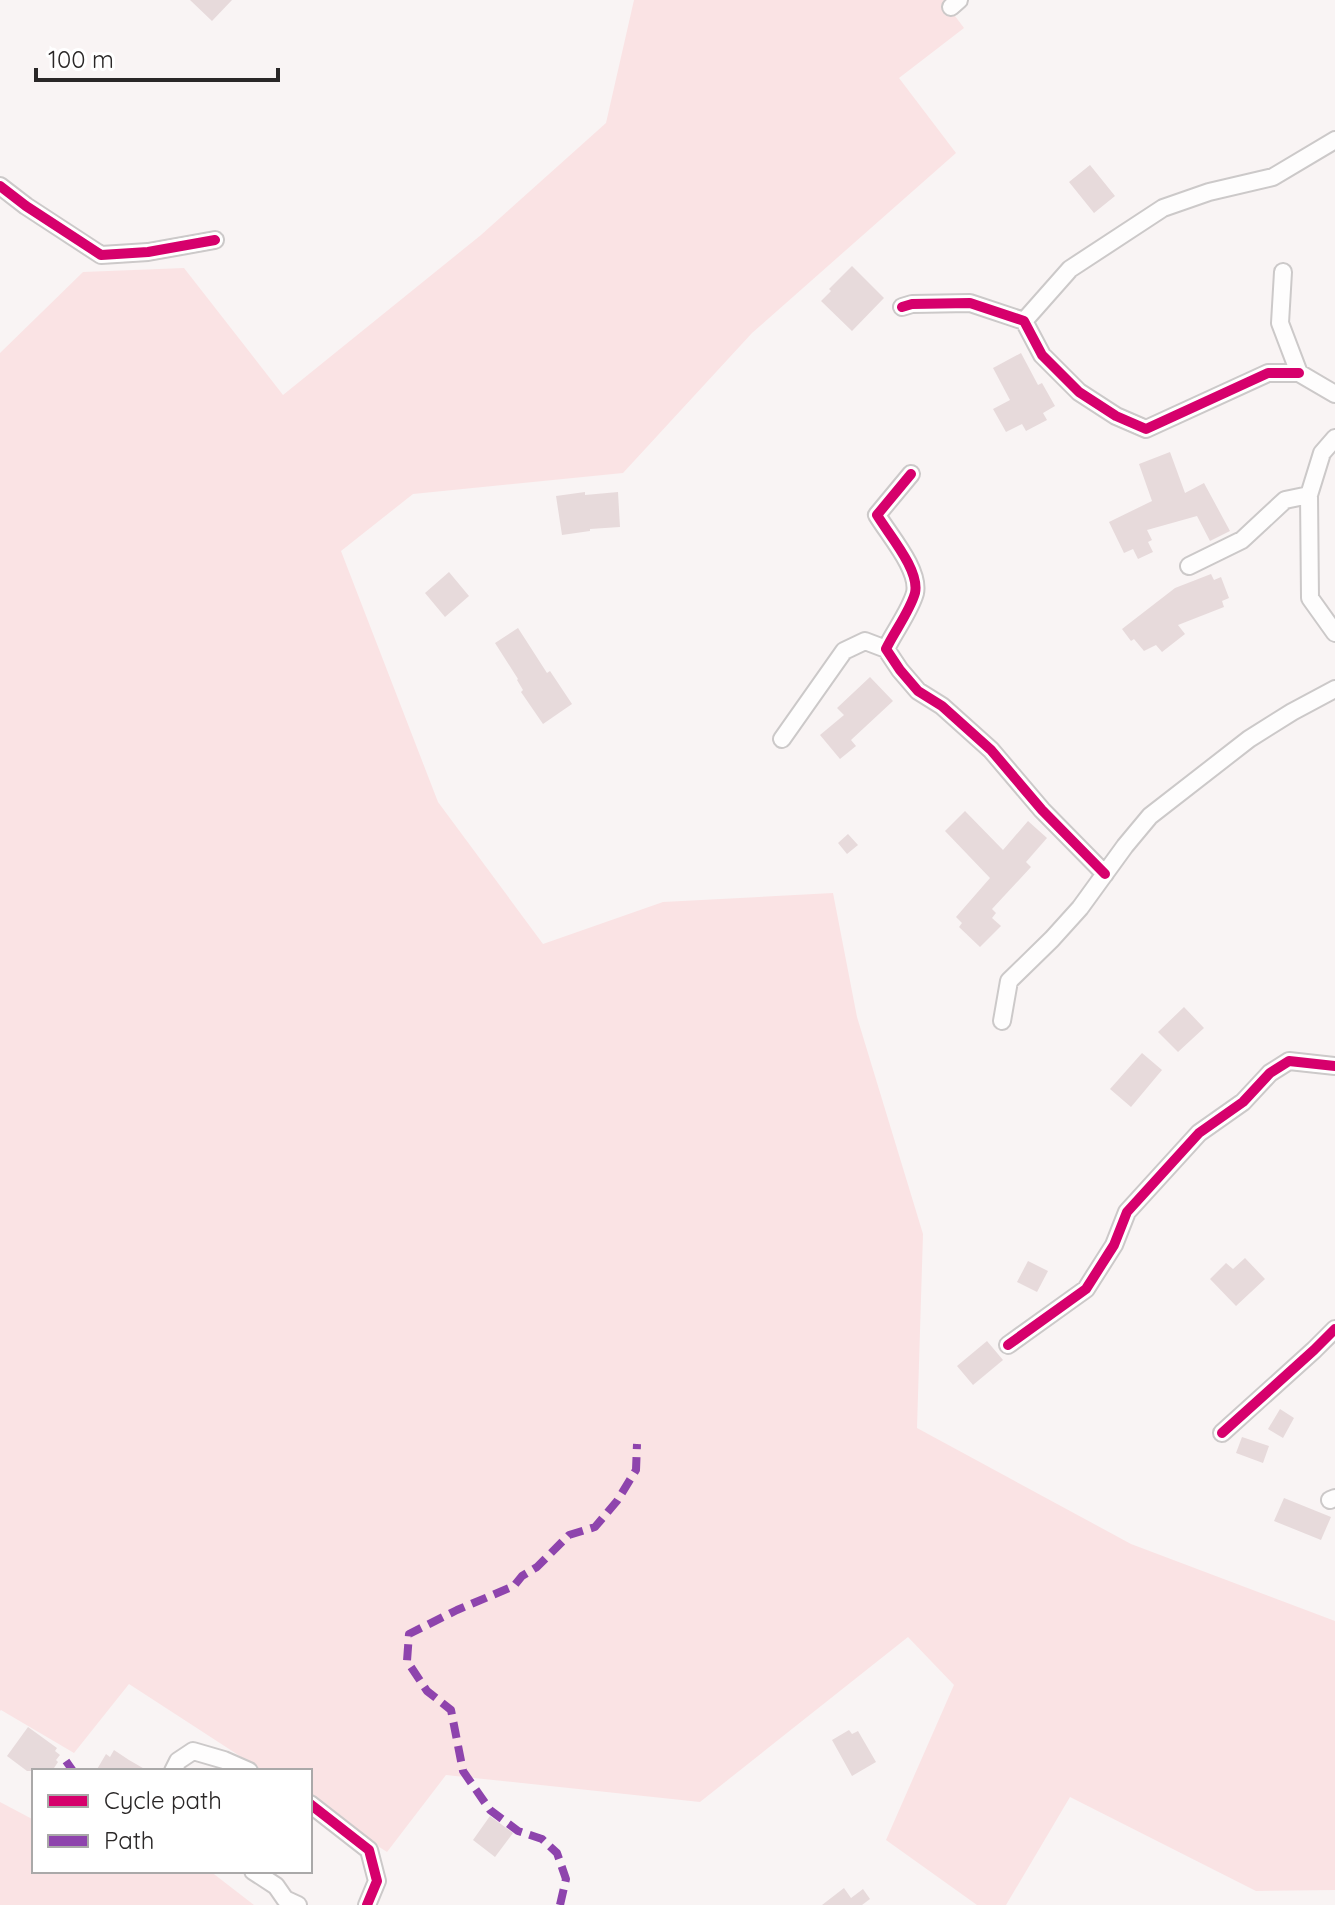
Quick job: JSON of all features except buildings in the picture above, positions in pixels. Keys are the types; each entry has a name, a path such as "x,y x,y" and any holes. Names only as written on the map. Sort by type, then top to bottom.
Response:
{"street":[{"path":"1024,321 1070,269 1163,208 1209,192 1273,177 1335,140"},
{"path":"0,186 101,255 148,252 215,240"},
{"path":"1283,272 1280,323 1299,373"},
{"path":"902,307 912,304 970,303 1024,321 1042,355 1079,392 1116,416 1146,429 1268,373 1299,373 1335,394"},
{"path":"1335,438 1322,453 1309,495 1310,598 1335,633"},
{"path":"886,649 915,592 914,576 877,515 911,474"},
{"path":"1189,566 1242,540 1285,500 1309,495"},
{"path":"782,739 844,651 865,641 886,649 918,691 942,706 991,750 1042,810 1105,874"},
{"path":"1002,1021 1009,981 1080,908 1150,816 1249,739 1335,689"},
{"path":"1008,1345 1086,1289 1114,1245 1127,1212 1199,1133 1243,1102 1270,1073 1289,1061 1335,1066"},
{"path":"1222,1433 1335,1329"},
{"path":"174,1769 178,1761 193,1751 244,1769"},
{"path":"312,1806 369,1850 377,1881 367,1905"},
{"path":"256,1873 276,1886 285,1899 298,1905"}],"shaded area":[{"path":"634,0 943,0 964,28 899,78 956,153 752,333 623,473 413,494 341,551 438,802 543,944 663,902 833,893 857,1017 923,1234 917,1428 1131,1544 1335,1621 1335,1890 1256,1891 1070,1797 1006,1905 977,1905 886,1840 954,1685 908,1637 700,1802 446,1775 387,1852 312,1803 312,1769 260,1769 129,1684 74,1753 0,1711 0,353 83,272 184,268 283,395 481,235 606,123"},
{"path":"0,1802 32,1819 32,1873 213,1873 254,1905 0,1905"}],"marked path":[{"path":"560,1905 566,1879 557,1853 542,1839 518,1831 490,1810 463,1771 451,1710 427,1691 407,1661 409,1634 514,1586 569,1535 595,1527 617,1501 636,1470 637,1444"},
{"path":"66,1761 72,1769"}],"cycle path":[{"path":"0,186 101,255 148,252 215,240"},
{"path":"902,307 912,304 970,303 1024,321 1042,355 1079,392 1116,416 1146,429 1268,373 1299,373"},
{"path":"911,474 877,515 908,563 915,584 909,607 886,649 918,691 942,706 991,750 1042,810 1105,874"},
{"path":"1008,1345 1086,1289 1114,1245 1127,1212 1199,1133 1243,1102 1270,1073 1289,1061 1335,1066"},
{"path":"1222,1433 1335,1329"},
{"path":"312,1806 369,1850 377,1881 367,1905"}]}
